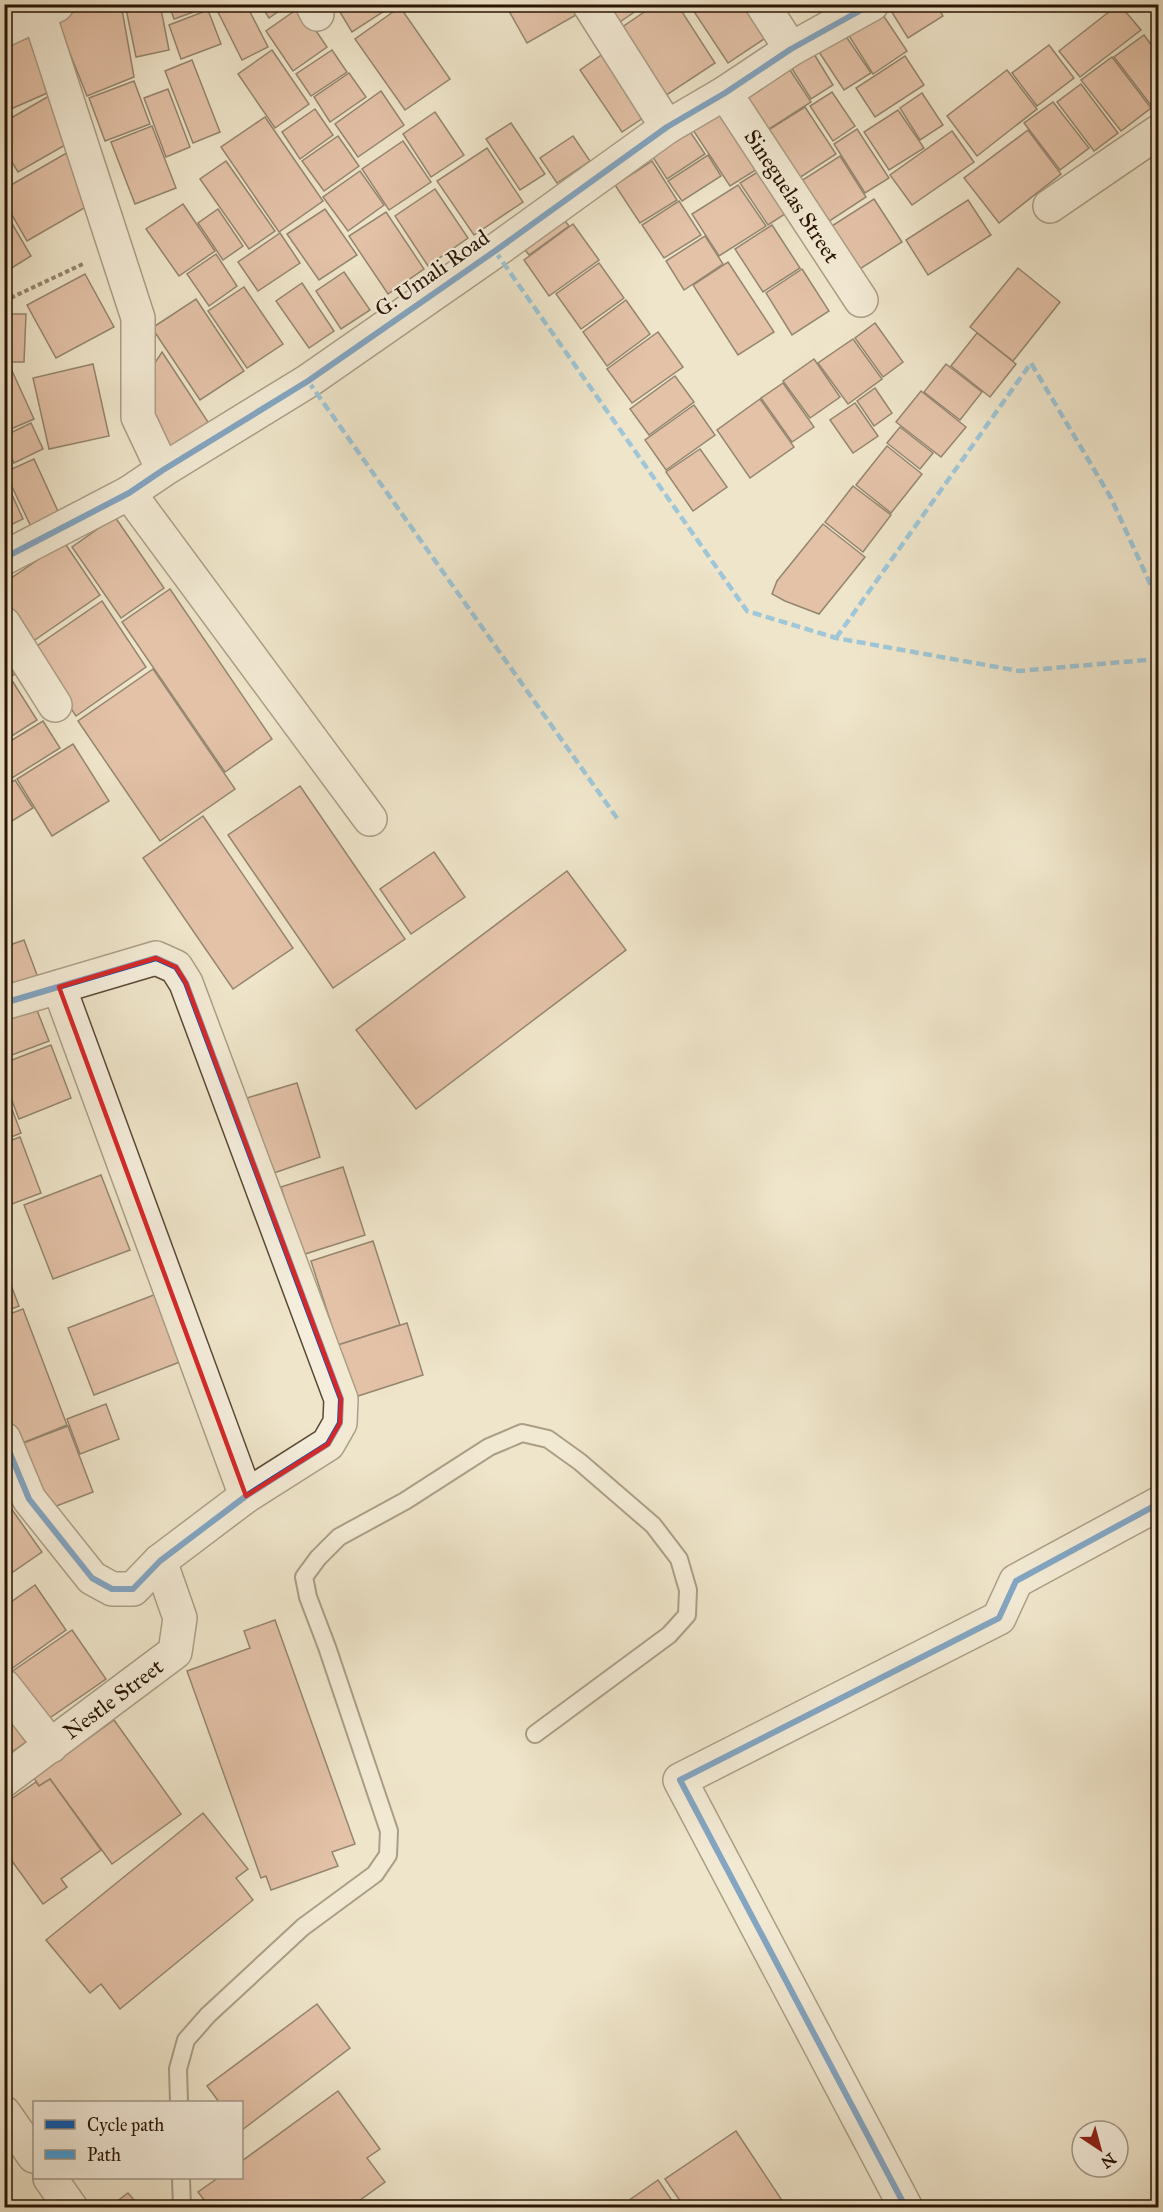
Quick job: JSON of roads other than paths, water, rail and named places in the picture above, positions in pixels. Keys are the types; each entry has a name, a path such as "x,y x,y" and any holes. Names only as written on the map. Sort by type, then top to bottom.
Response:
{"street":[{"path":"589,4 666,127"},
{"path":"762,4 791,49"},
{"name":"G. Umali Road","path":"4,558 129,493 308,381 495,251 666,127 725,93 791,49 872,4"},
{"path":"4,30 49,10 116,249 138,318 138,417 163,470"},
{"name":"Sineguelas Street","path":"725,93 861,300"},
{"path":"1050,206 1158,132"},
{"path":"129,493 370,819"},
{"path":"4,624 55,705"},
{"path":"4,1003 156,958 176,967 190,994 341,1399 340,1423 328,1444 246,1496 160,1561 133,1589 112,1589 92,1578 29,1500 4,1439"},
{"path":"59,987 246,1496"},
{"path":"906,2208 680,1780 999,1618 1016,1581 1158,1504"},
{"name":"Nestle Street","path":"4,1780 175,1652 180,1618 160,1561"},
{"path":"4,1686 51,1746"},
{"path":"4,2113 33,2155"},
{"path":"51,2179 71,2208"}],"lane":[{"path":"179,2101 178,2069 186,2040 208,2014 303,1927 375,1874 388,1855 388,1831 327,1647 308,1597 304,1577 318,1558 339,1537 405,1501 489,1447 522,1433 548,1439 580,1462 653,1525 679,1559 688,1590 687,1615 669,1635 535,1734"},
{"path":"181,2179 182,2208"}]}
